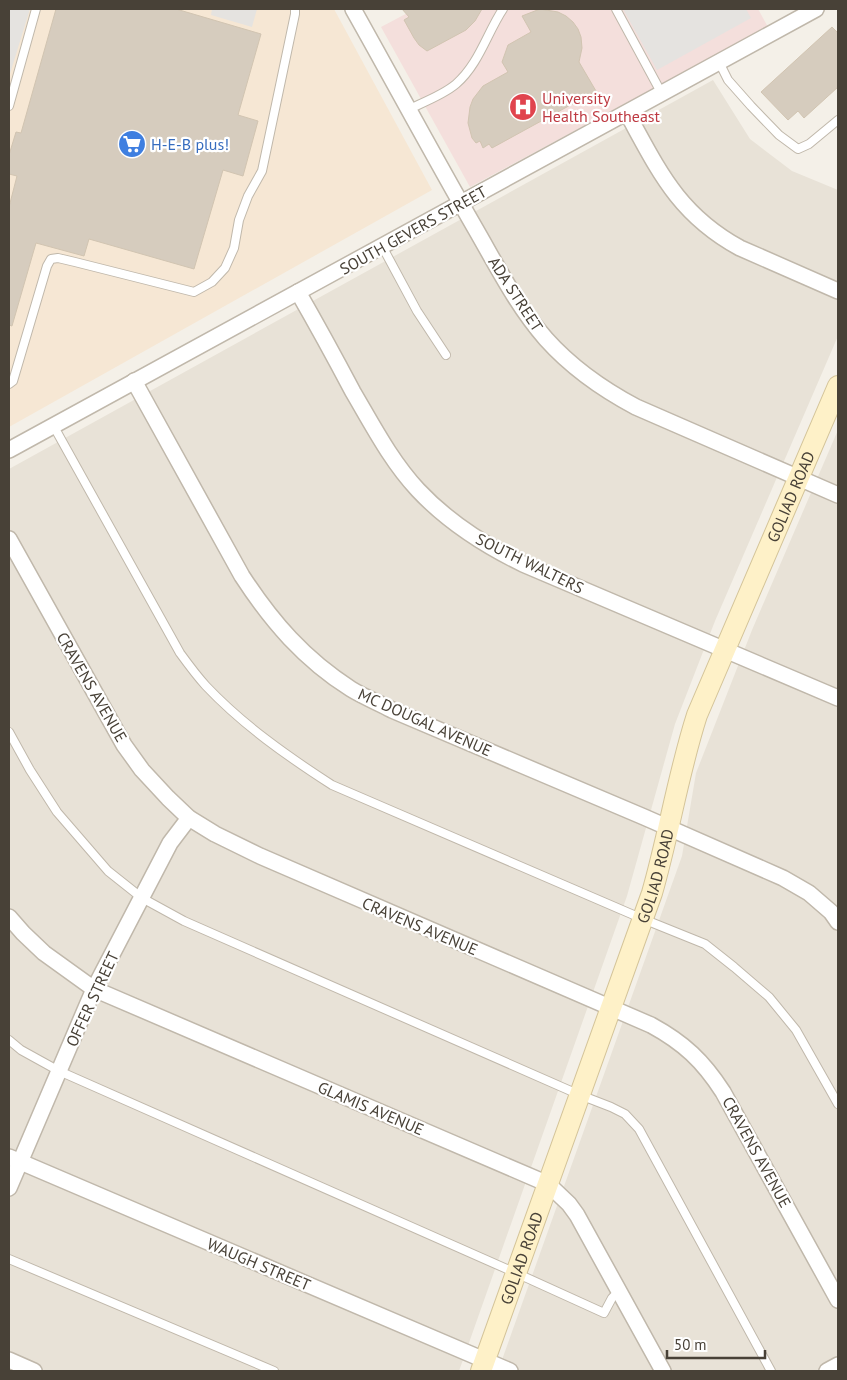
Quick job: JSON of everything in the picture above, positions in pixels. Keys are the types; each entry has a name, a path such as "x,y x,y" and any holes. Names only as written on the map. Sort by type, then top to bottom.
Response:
{"main road":[{"name":"GOLIAD ROAD","path":"483,1366 652,893 662,858 667,828 688,742 697,716 838,386"}],"street":[{"name":"ADA STREET","path":"353,9 460,204 515,298 566,360 588,378 636,407 838,495"},
{"name":"SOUTH GEVERS STREET","path":"9,450 816,9"},
{"path":"627,113 666,183 683,204 709,229 740,248 838,291"},
{"name":"SOUTH WALTERS","path":"298,292 379,438 397,465 441,513 494,550 838,698"},
{"name":"MC DOUGAL AVENUE","path":"134,381 242,576 260,604 305,654 352,690 392,710 797,885 820,902 838,922"},
{"name":"CRAVENS AVENUE","path":"9,539 124,745 142,770 189,818 215,834 260,856 665,1032 694,1054 711,1073 728,1100 838,1300"},
{"name":"OFFER STREET","path":"9,1188 14,1159 59,1071 94,989 170,843 189,818"},
{"name":"GLAMIS AVENUE","path":"9,917 44,954 94,989 548,1184 569,1204 577,1215 663,1371"},
{"name":"WAUGH STREET","path":"14,1159 483,1366 510,1371"},
{"path":"9,1360 34,1371"},
{"path":"827,1371 838,1365"}],"lane":[{"path":"9,106 36,9"},
{"path":"9,384 13,381 47,266 51,259 58,258 194,292 212,282 225,268 234,248 248,196 262,172 295,9"},
{"path":"408,109 439,94 456,83 474,62 503,9"},
{"path":"616,9 662,94"},
{"path":"719,62 728,80 750,106 779,135 798,149 809,144 838,120"},
{"path":"382,246 417,311 446,355"},
{"path":"53,425 180,653 205,685 247,724 295,761 332,785 642,919 705,944 734,966 769,997 796,1030 838,1104"},
{"path":"9,732 30,770 57,812 108,871 142,898 184,922 625,1114 639,1129 771,1371"},
{"path":"9,1040 21,1050 59,1071 516,1272 604,1313 612,1298 619,1291"},
{"path":"9,1259 274,1371"}],"shaded area":[{"path":"9,9 334,9 432,190 9,427"},
{"path":"9,9 30,9 9,77"},
{"path":"212,9 257,9 252,27 211,15"},
{"name":"University Health Southeast","path":"415,9 758,9 768,27 470,187 381,27"},
{"path":"623,9 746,9 751,18 657,70"},
{"path":"713,80 750,139 792,171 838,190 838,336 715,621 675,724 627,896 459,1371 9,1371 9,469"},
{"path":"838,430 838,1371 498,1371 682,856 696,773 752,630"}],"building":[{"name":"H-E-B plus!","path":"56,9 176,9 261,34 238,115 258,121 243,176 223,170 194,269 89,239 84,256 36,243 12,326 9,325 9,207 17,176 9,174 9,155 16,132 21,133"},
{"path":"402,9 482,9 475,21 466,30 427,51 414,38 404,20 409,17"},
{"path":"540,9 558,12 566,16 578,29 582,48 579,62 596,91 492,148 489,144 483,148 480,141 476,143 472,138 468,123 473,99 483,86 508,72 502,62 508,45 531,32 522,16"},
{"path":"832,27 838,33 838,87 804,118 798,111 788,120 761,92"}],"place":[{"name":"University Health Southeast","path":"523,107"},
{"name":"H-E-B plus!","path":"132,144"}]}
